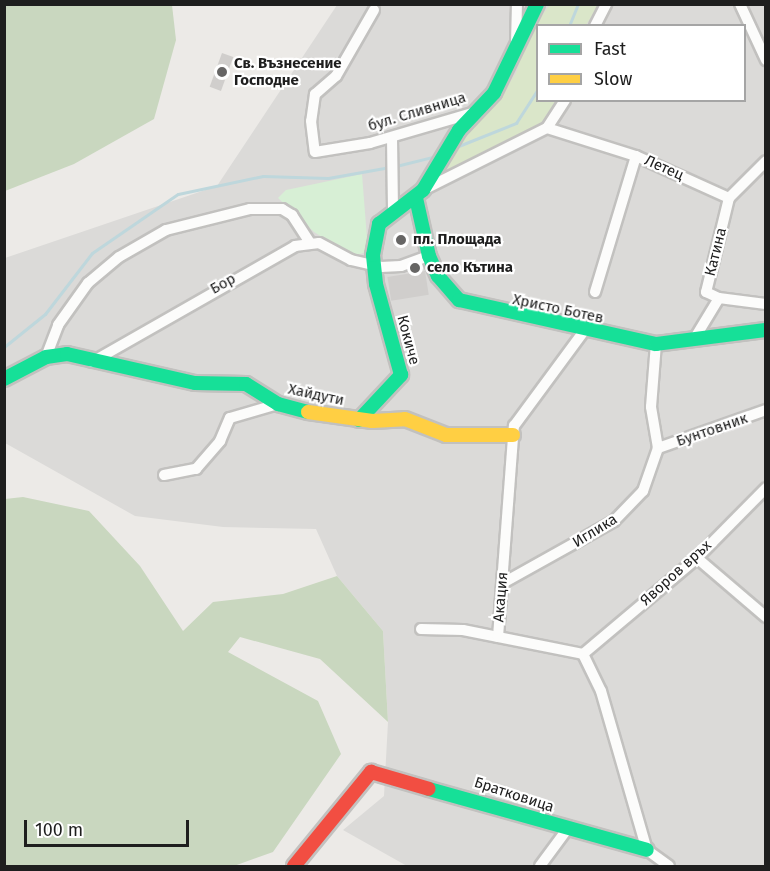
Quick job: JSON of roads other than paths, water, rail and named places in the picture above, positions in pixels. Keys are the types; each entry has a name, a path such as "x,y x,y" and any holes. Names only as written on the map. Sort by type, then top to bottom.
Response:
{"street":[{"path":"515,50 518,4"},
{"name":"бул. Сливница","path":"374,10 336,76 315,94 311,121 315,152 392,143 476,112 504,79 537,4"},
{"path":"596,24 606,4"},
{"path":"740,4 765,60"},
{"path":"368,264 379,224 393,210 423,189 547,128 564,102"},
{"path":"423,189 459,130 476,112"},
{"name":"Летец","path":"547,128 636,156 729,198"},
{"path":"392,143 393,210"},
{"path":"595,292 636,156"},
{"path":"729,198 765,162"},
{"name":"Христо Ботев","path":"423,189 429,256 447,290 459,300 502,314 656,344 765,330"},
{"name":"Катина","path":"729,198 706,292 719,298 765,304"},
{"path":"4,379 46,357 58,325 88,283 119,258 166,230 250,209 282,209 292,215 310,243 327,245 368,264 401,266 429,256"},
{"name":"Бор","path":"92,362 281,252 310,243"},
{"name":"Кокиче","path":"358,420 398,382 401,375 368,264"},
{"name":"Катина","path":"693,341 719,298"},
{"name":"Акация","path":"583,654 498,637 514,426 584,331"},
{"name":"Иглика","path":"503,583 614,521 643,491 658,448 651,407 656,344"},
{"name":"Хайдути","path":"46,357 67,354 92,362 195,383 246,384 278,404 358,420 405,419 446,435 513,435"},
{"path":"164,476 196,469 220,441 230,418 278,404"},
{"name":"Бунтовник","path":"658,448 765,410"},
{"name":"Яворов връх","path":"583,654 697,558 765,488"},
{"path":"697,558 765,617"},
{"path":"421,629 463,630 498,637"},
{"path":"583,654 601,691 647,849 669,867"},
{"name":"Братковица","path":"294,867 371,772 647,849"},
{"path":"540,867 568,828"}],"waterway":[{"path":"570,24 578,4"},
{"path":"456,147 516,123 536,92"},
{"path":"396,166 436,156"},
{"path":"4,347 45,314 92,253 178,194 263,176 328,178 390,167"}],"place":[{"name":"Св. Възнесение Господне","path":"222,72"},
{"name":"пл. Площада","path":"401,240"},
{"name":"село Кътина","path":"415,268"}]}
